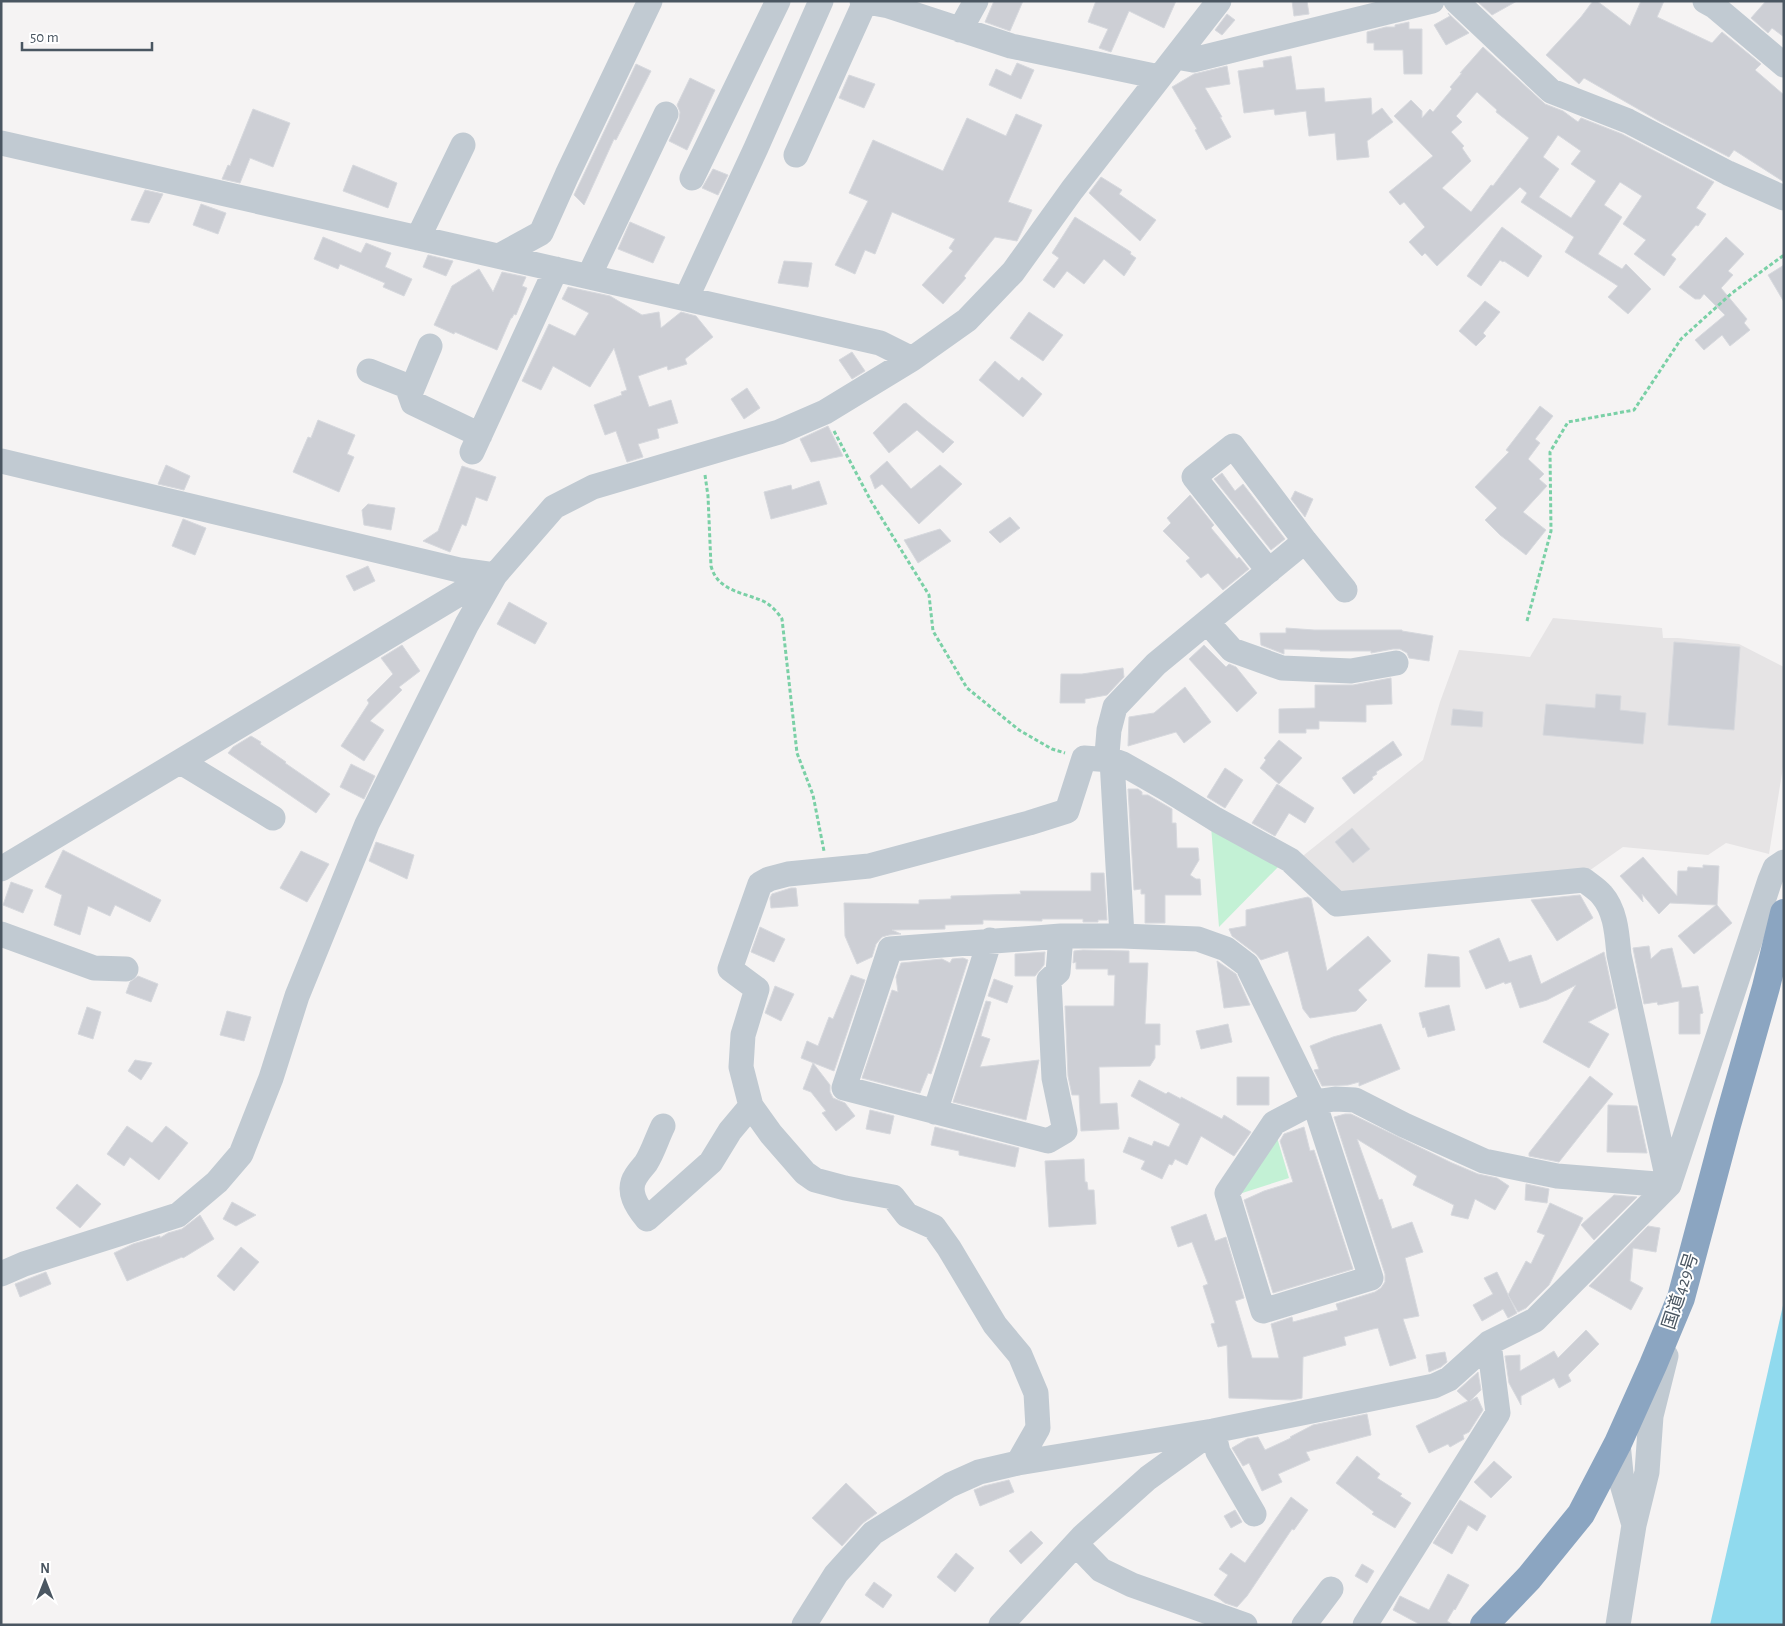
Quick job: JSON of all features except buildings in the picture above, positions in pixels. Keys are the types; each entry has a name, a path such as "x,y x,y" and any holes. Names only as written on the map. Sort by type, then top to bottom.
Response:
{"highway":[{"name":"国道429号","path":"1484,1625 1529,1578 1581,1514 1618,1443 1681,1298 1766,988 1784,913"}],"street":[{"path":"499,256 541,234 650,1"},
{"path":"692,178 778,1"},
{"path":"686,299 821,1"},
{"path":"960,30 976,1"},
{"path":"1,1274 24,1264 178,1215 217,1182 241,1154 271,1078 297,996 367,824 467,624 495,575 554,507 593,486 779,432 825,412 912,358 967,320 1013,272 1072,190 1219,1"},
{"path":"1176,57 1193,60 1432,1"},
{"path":"1456,1 1551,91 1628,121 1728,173 1784,198"},
{"path":"1704,1 1714,6 1784,65"},
{"path":"796,155 863,2 889,6 1011,46 1159,77"},
{"path":"589,276 666,114"},
{"path":"1,143 880,343 912,358"},
{"path":"418,238 463,145"},
{"path":"369,371 407,386 413,403 476,444 556,270"},
{"path":"410,394 430,346"},
{"path":"1269,571 1194,477 1233,446 1345,590"},
{"path":"1,461 459,570 495,575"},
{"path":"1305,541 1156,664 1115,707 1109,730 1107,754 1112,760 1166,788 1215,819 1290,860 1337,904 1584,880 1603,896 1612,914 1617,932 1619,955 1669,1185"},
{"path":"1,869 469,588 495,575"},
{"path":"1207,622 1232,650 1282,668 1351,671 1396,663"},
{"path":"1018,1463 1038,1428 1036,1393 1020,1355 995,1325 949,1248 934,1227 908,1215 893,1197 815,1180 805,1172 771,1134 751,1106 740,1067 743,1035 757,989 730,969 760,884 769,879 788,874 869,866 1029,824 1067,811 1084,758 1112,760"},
{"path":"1112,760 1122,936"},
{"path":"181,762 273,818"},
{"path":"804,1625 836,1574 873,1533 950,1485 978,1472 1018,1463 1213,1431 1434,1386 1449,1380 1489,1343 1535,1320 1669,1185 1770,880 1775,868 1784,862"},
{"path":"1,934 94,968 126,969"},
{"path":"1061,936 1058,972 1049,980 1054,1078 1065,1131 1048,1141 844,1088 890,949 1061,936 1122,936 1198,939 1226,949 1247,965 1314,1102 1371,1278 1263,1312 1226,1193 1274,1123 1314,1102 1335,1099 1355,1100 1404,1125 1484,1161 1557,1176 1669,1185"},
{"path":"935,1112 990,940"},
{"path":"662,1126 646,1162 635,1177 633,1184 632,1192 636,1205 647,1219 711,1162 730,1131 751,1106"},
{"path":"1618,1625 1634,1525 1648,1472 1650,1416 1681,1298"},
{"path":"1365,1625 1498,1413 1489,1343"},
{"path":"1213,1431 1218,1452 1254,1514"},
{"path":"1001,1625 1076,1544 1148,1478 1213,1431"},
{"path":"1618,1443 1622,1484 1634,1525"},
{"path":"1076,1544 1101,1570 1132,1585 1245,1625"},
{"path":"1304,1625 1331,1589"}],"path":[{"path":"1527,621 1551,531 1550,452 1568,422 1634,410 1681,339 1732,292 1784,256"},
{"path":"825,412 871,501 929,595 933,631 967,688 1019,730 1052,749 1084,758"},
{"path":"700,454 708,496 712,570 717,578 728,588 765,602 782,619 797,753 814,795 828,870"}],"shaded area":[{"path":"1553,618 1662,628 1663,638 1739,644 1784,667 1784,761 1769,854 1726,843 1708,855 1623,847 1586,873 1333,896 1294,863 1423,760 1440,702 1459,650 1530,657"}],"green space":[{"path":"1211,826 1279,866 1219,927"},
{"path":"1276,1134 1289,1178 1236,1195"}],"water":[{"path":"1784,1301 1784,1625 1710,1625"}]}
